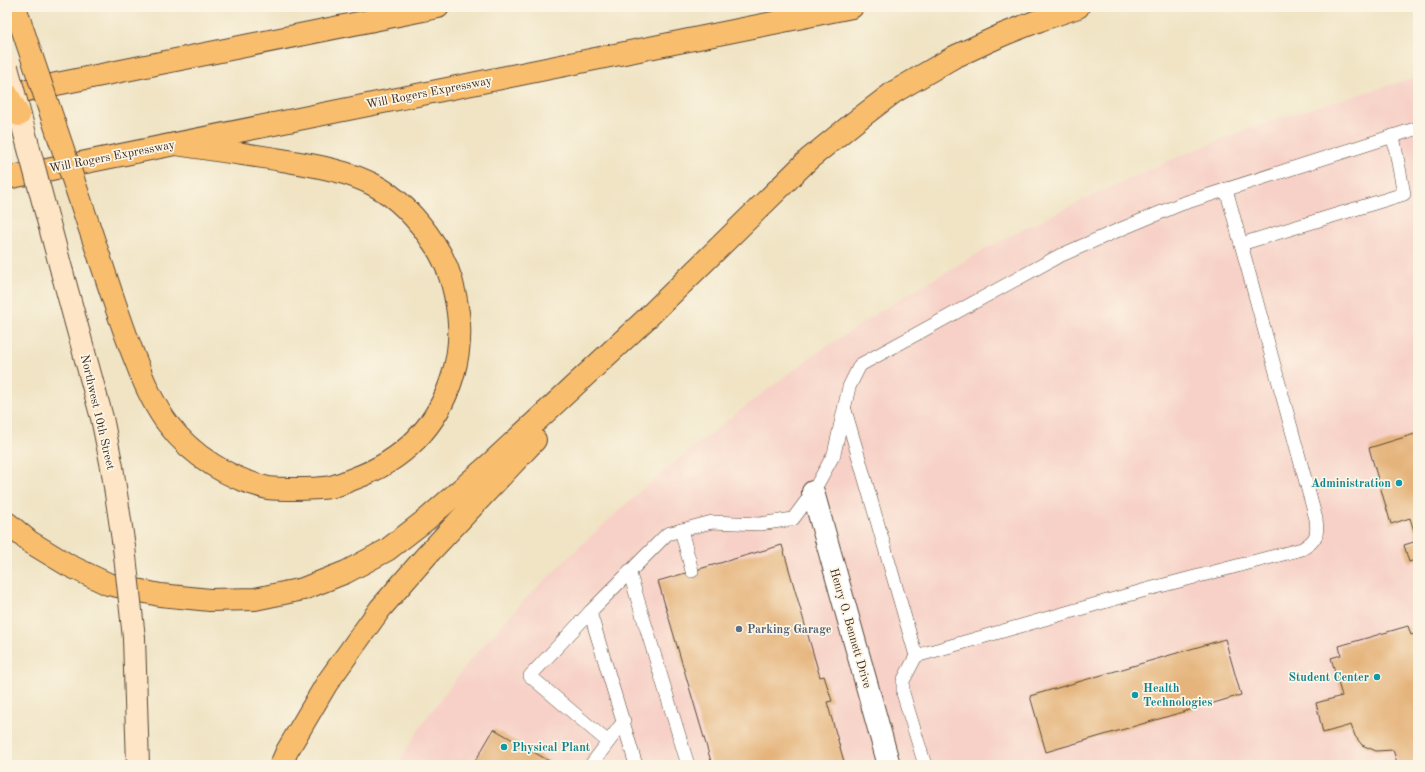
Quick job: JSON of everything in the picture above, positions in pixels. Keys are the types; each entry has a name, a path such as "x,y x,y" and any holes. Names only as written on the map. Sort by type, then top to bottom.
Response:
{"highway":[{"path":"15,7 125,334 148,391 168,424 188,446 213,466 238,479 270,488 304,489 332,486 366,474 396,458 418,438 439,411 449,387 458,358 460,329 456,292 444,259 425,230 406,208 376,185 348,173 314,165 176,144"},
{"path":"19,115 7,94 438,7"},
{"name":"Will Rogers Expressway","path":"7,178 852,7"},
{"path":"7,522 30,542 68,565 108,584 160,595 210,600 255,600 303,589 346,572 387,550 427,519 490,464 646,320 809,159 856,121 894,92 954,57 1034,22 1078,7"},
{"path":"281,765 287,751 327,682 380,609 427,555 646,320"}],"main road":[{"name":"Northwest 10th Street","path":"7,67 102,418 112,467 124,547 134,638 138,765"}],"street":[{"name":"Henry O. Bennett Drive","path":"813,492 889,765"}],"lane":[{"path":"608,742 530,676 629,571 667,534 712,522 760,524 794,519 813,492 834,454 849,387 860,365 1057,257 1181,204 1418,128"},
{"path":"1241,244 1404,194 1392,136"},
{"path":"916,656 1142,591 1302,549 1316,538 1318,528 1316,519 1226,189"},
{"path":"844,408 916,656 903,681 903,693 924,765"},
{"path":"681,530 692,571"},
{"path":"629,571 688,765"},
{"path":"590,612 636,765"},
{"path":"591,765 624,721"}],"shaded area":[{"path":"1418,77 1418,765 397,765 425,720 467,664 521,603 592,535 662,472 743,408 814,355 896,301 994,244 1087,198 1166,162 1247,129"}],"building":[{"name":"Administration","path":"1418,433 1418,559 1409,562 1404,545 1417,541 1410,518 1391,524 1369,448"},
{"name":"Parking Garage","path":"782,545 820,677 824,676 832,701 827,702 845,765 712,765 658,581"},
{"name":"Student Center","path":"1408,626 1411,635 1418,633 1418,765 1398,765 1393,750 1376,751 1362,745 1355,736 1351,725 1323,733 1316,703 1342,696 1331,658 1341,655 1339,646"},
{"name":"Health Technologies","path":"1225,639 1241,695 1046,752 1030,696"},
{"name":"Physical Plant","path":"494,729 556,765 473,765"}],"place":[{"name":"Administration","path":"1399,483"},
{"name":"Parking Garage","path":"739,629"},
{"name":"Student Center","path":"1377,677"},
{"name":"Health Technologies","path":"1135,695"},
{"name":"Physical Plant","path":"504,747"}]}
